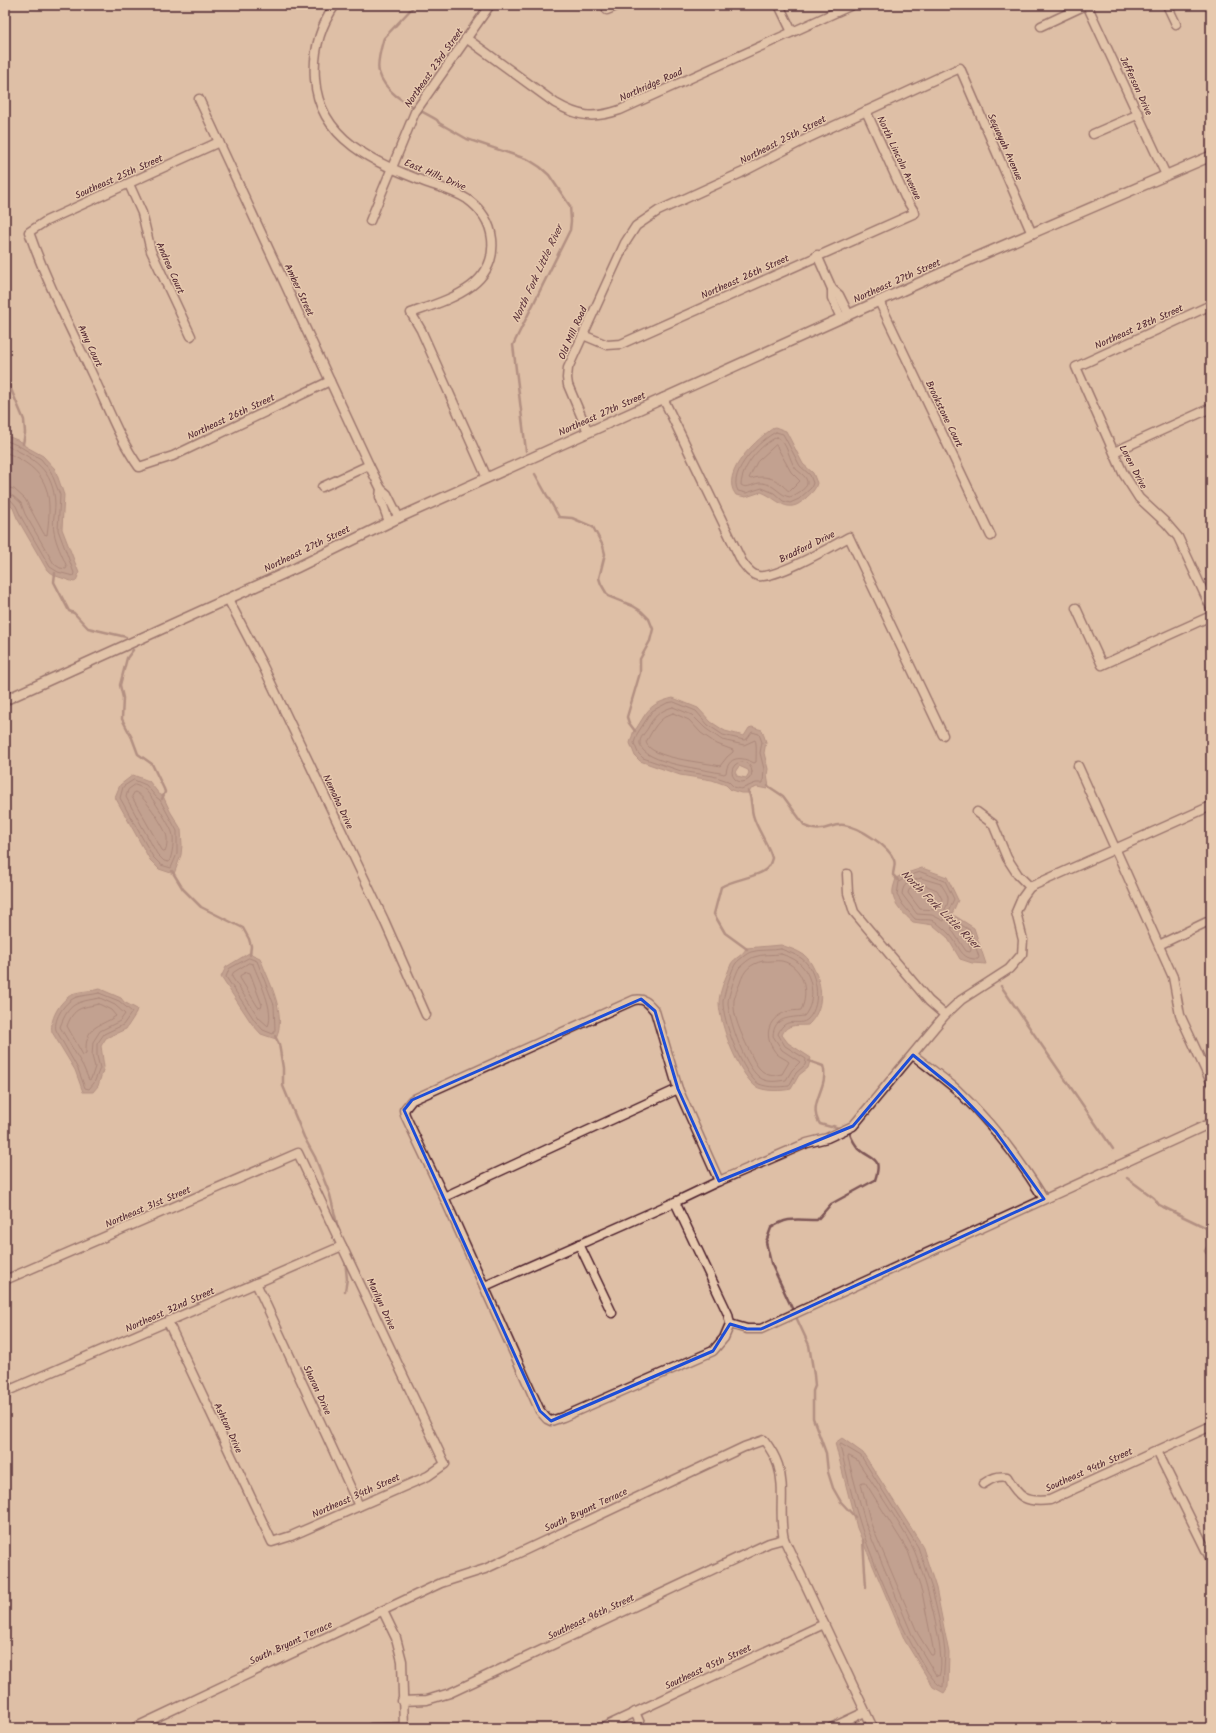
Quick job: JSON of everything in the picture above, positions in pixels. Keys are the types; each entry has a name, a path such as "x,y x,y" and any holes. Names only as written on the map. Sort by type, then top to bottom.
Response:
{"street":[{"name":"East Hills Drive","path":"335,5 326,18 317,44 314,70 318,95 329,120 346,141 368,157 466,198 482,212 490,228 492,247 491,258 482,276 470,287 460,293 411,313 421,330 487,478"},
{"name":"Northeast 23rd Street","path":"370,221 410,120 422,99 490,5"},
{"path":"607,10 619,5"},
{"path":"779,5 792,32"},
{"name":"Northridge Road","path":"466,38 555,103 575,113 592,116 608,114 620,110 852,5"},
{"path":"1041,26 1086,5"},
{"name":"Jefferson Drive","path":"1086,5 1139,114 1166,175"},
{"path":"1167,5 1176,24"},
{"name":"Northeast 25th Street","path":"625,243 636,226 652,214 742,173 808,138 960,68"},
{"name":"Sequoyah Avenue","path":"960,68 1032,234"},
{"name":"Amber Street","path":"199,99 381,489 387,494 398,518"},
{"name":"North Lincoln Avenue","path":"866,111 905,197 915,213"},
{"path":"1094,134 1139,114"},
{"name":"Southeast 25th Street","path":"29,232 46,221 220,142"},
{"name":"Northeast 27th Street","path":"5,700 228,599 389,522 663,398 845,316 1211,156"},
{"name":"Andrea Court","path":"129,184 142,213 151,251 191,336"},
{"name":"Northeast 26th Street","path":"583,335 601,344 620,344 817,255 915,213"},
{"name":"Amy Court","path":"29,232 36,253 128,451 139,467"},
{"name":"Old Mill Road","path":"588,432 568,385 568,368 625,243"},
{"path":"817,255 832,289 839,295 845,316"},
{"name":"Brookstone Court","path":"879,301 991,536"},
{"name":"Northeast 28th Street","path":"1076,367 1211,305"},
{"name":"Loren Drive","path":"1076,367 1123,473 1139,498 1166,523 1178,538 1211,608"},
{"name":"Northeast 26th Street","path":"139,467 173,456 330,381"},
{"name":"Bradford Drive","path":"663,398 742,562 753,575 762,576 774,574 826,550 849,537 943,735"},
{"path":"1114,452 1211,408"},
{"path":"322,487 370,465"},
{"name":"Amber Street","path":"381,489 380,497 389,522"},
{"name":"Nemaha Drive","path":"228,599 261,662 384,920 426,1015"},
{"path":"1076,608 1102,665 1211,616"},
{"path":"1078,766 1114,849 1173,977 1180,1015 1211,1082"},
{"path":"485,1286 719,1181 808,1143 827,1138 853,1126 945,1015 961,1000 1010,969 1022,954 1023,940 1016,912 1022,898 1030,887 1211,806"},
{"path":"977,812 993,824 1007,858 1018,875 1030,887"},
{"path":"847,874 848,893 854,912 929,1001 945,1015"},
{"path":"1159,945 1211,920"},
{"path":"675,1202 728,1314 730,1324 724,1338 713,1351 563,1417 550,1421 540,1411 485,1286 404,1110 412,1100 634,1000 641,999 648,1002 655,1011 678,1089 719,1181"},
{"path":"913,1054 956,1090 996,1132 1031,1177 1044,1199"},
{"path":"444,1197 678,1089"},
{"path":"730,1324 747,1329 761,1329 1211,1123"},
{"name":"Marilyn Drive","path":"298,1153 445,1464"},
{"name":"Northeast 31st Street","path":"5,1280 298,1153"},
{"path":"579,1244 612,1313"},
{"name":"Northeast 32nd Street","path":"5,1392 342,1246"},
{"name":"Sharon Drive","path":"256,1283 359,1506"},
{"name":"Ashton Drive","path":"168,1322 272,1542"},
{"name":"Southeast 94th Street","path":"983,1484 997,1477 1007,1477 1020,1496 1027,1500 1038,1502 1050,1500 1211,1426"},
{"name":"South Bryant Terrace","path":"134,1728 441,1583 485,1569 730,1453 764,1440 773,1454 782,1484 780,1519 784,1539 873,1728"},
{"path":"1158,1451 1211,1560"},
{"name":"Northeast 34th Street","path":"272,1542 290,1536 428,1476 445,1464"},
{"name":"Southeast 96th Street","path":"402,1701 427,1700 450,1693 769,1544 784,1539"},
{"path":"371,1728 404,1728 401,1655 396,1638 383,1611"},
{"name":"Southeast 95th Street","path":"602,1728 824,1624"},
{"path":"634,1712 642,1728"},
{"path":"831,1728 865,1712"}],"highlighted area":[{"path":"641,999 655,1011 678,1089 719,1181 853,1126 913,1055 956,1090 996,1132 1044,1199 761,1329 747,1329 730,1324 713,1351 551,1421 540,1411 404,1110 412,1100"}],"water":[{"path":"775,427 786,431 803,464 813,473 817,483 811,493 793,506 783,504 761,492 746,497 736,495 732,486 732,476 736,466 743,456 751,447"},
{"path":"5,435 22,442 25,446 43,456 55,469 64,495 62,529 79,573 76,581 74,582 56,576 47,570 17,518 13,508 5,501"},
{"path":"673,698 698,708 711,722 725,731 744,736 749,728 752,727 762,730 766,742 764,753 768,769 767,775 769,787 767,789 757,787 751,789 749,793 741,793 731,790 726,785 712,780 680,775 640,761 635,756 630,743 634,730 654,705","holes":["739,766 748,770 749,773 746,778 737,776 735,772"]},
{"path":"133,775 149,781 159,794 163,796 181,829 181,855 174,874 159,869 150,860 115,797 120,785"},
{"path":"922,868 947,877 958,900 952,914 974,928 986,964 972,963 960,959 947,937 933,925 913,922 897,906 893,892 896,878"},
{"path":"781,945 799,952 808,959 819,982 821,997 820,1005 814,1019 808,1025 796,1025 790,1027 784,1031 782,1035 788,1043 811,1058 808,1068 799,1075 791,1089 773,1090 755,1086 736,1060 726,1036 720,1013 719,998 731,964 743,953 746,948"},
{"path":"249,953 260,958 276,998 279,1029 276,1039 261,1034 252,1024 221,977 226,967"},
{"path":"100,989 121,998 124,1002 137,1009 126,1029 106,1038 101,1046 104,1067 98,1086 93,1092 83,1092 75,1070 52,1032 52,1021 61,1004 70,996 78,992"},
{"path":"1211,1243 1211,1261 1204,1251"},
{"path":"842,1438 863,1453 922,1545 936,1588 949,1653 948,1687 944,1693 933,1687 905,1641 857,1528 835,1443"}],"waterway":[{"name":"North Fork Little River","path":"415,5 384,38 383,41 378,65 379,72 388,88 395,95 467,139 529,160 540,167 549,175 570,206 570,230 513,345 526,451"},
{"path":"5,375 24,420 25,433 23,444"},
{"name":"North Fork Little River","path":"535,474 559,517 572,518 593,527 603,546 605,554 599,578 608,596 633,606 641,611 649,619 653,629 650,641 640,659 640,673 627,717 629,723 635,731"},
{"path":"55,573 54,582 69,611 74,613 88,628 126,637"},
{"path":"133,650 127,658 120,685 123,698 122,719 138,754 152,764 165,792 162,799"},
{"name":"North Fork Little River","path":"768,786 783,796 805,826 822,829 844,825 857,829 880,843 895,862 893,875 898,880"},
{"path":"747,949 725,933 714,914 721,887 759,873 769,865 772,858 755,821 748,791"},
{"path":"172,871 183,889 201,907 243,928 251,946 250,955"},
{"name":"North Fork Little River","path":"1001,986 1113,1149"},
{"path":"275,1036 279,1044 283,1068 283,1086 304,1137 315,1157 330,1195 338,1228"},
{"path":"809,1061 823,1066 824,1081 817,1102 816,1117 820,1124 841,1129"},
{"path":"846,1131 849,1132 854,1143 859,1149 877,1163 878,1167 875,1180 831,1204 817,1220 788,1220 777,1224 771,1228 766,1242 771,1263 809,1345 815,1386 813,1391 813,1418 826,1453 828,1472 833,1488 841,1502 855,1517"},
{"name":"North Fork Little River","path":"1127,1178 1154,1198 1159,1205 1211,1230"},
{"path":"345,1260 347,1279 345,1291"},
{"path":"863,1540 866,1587"}]}
